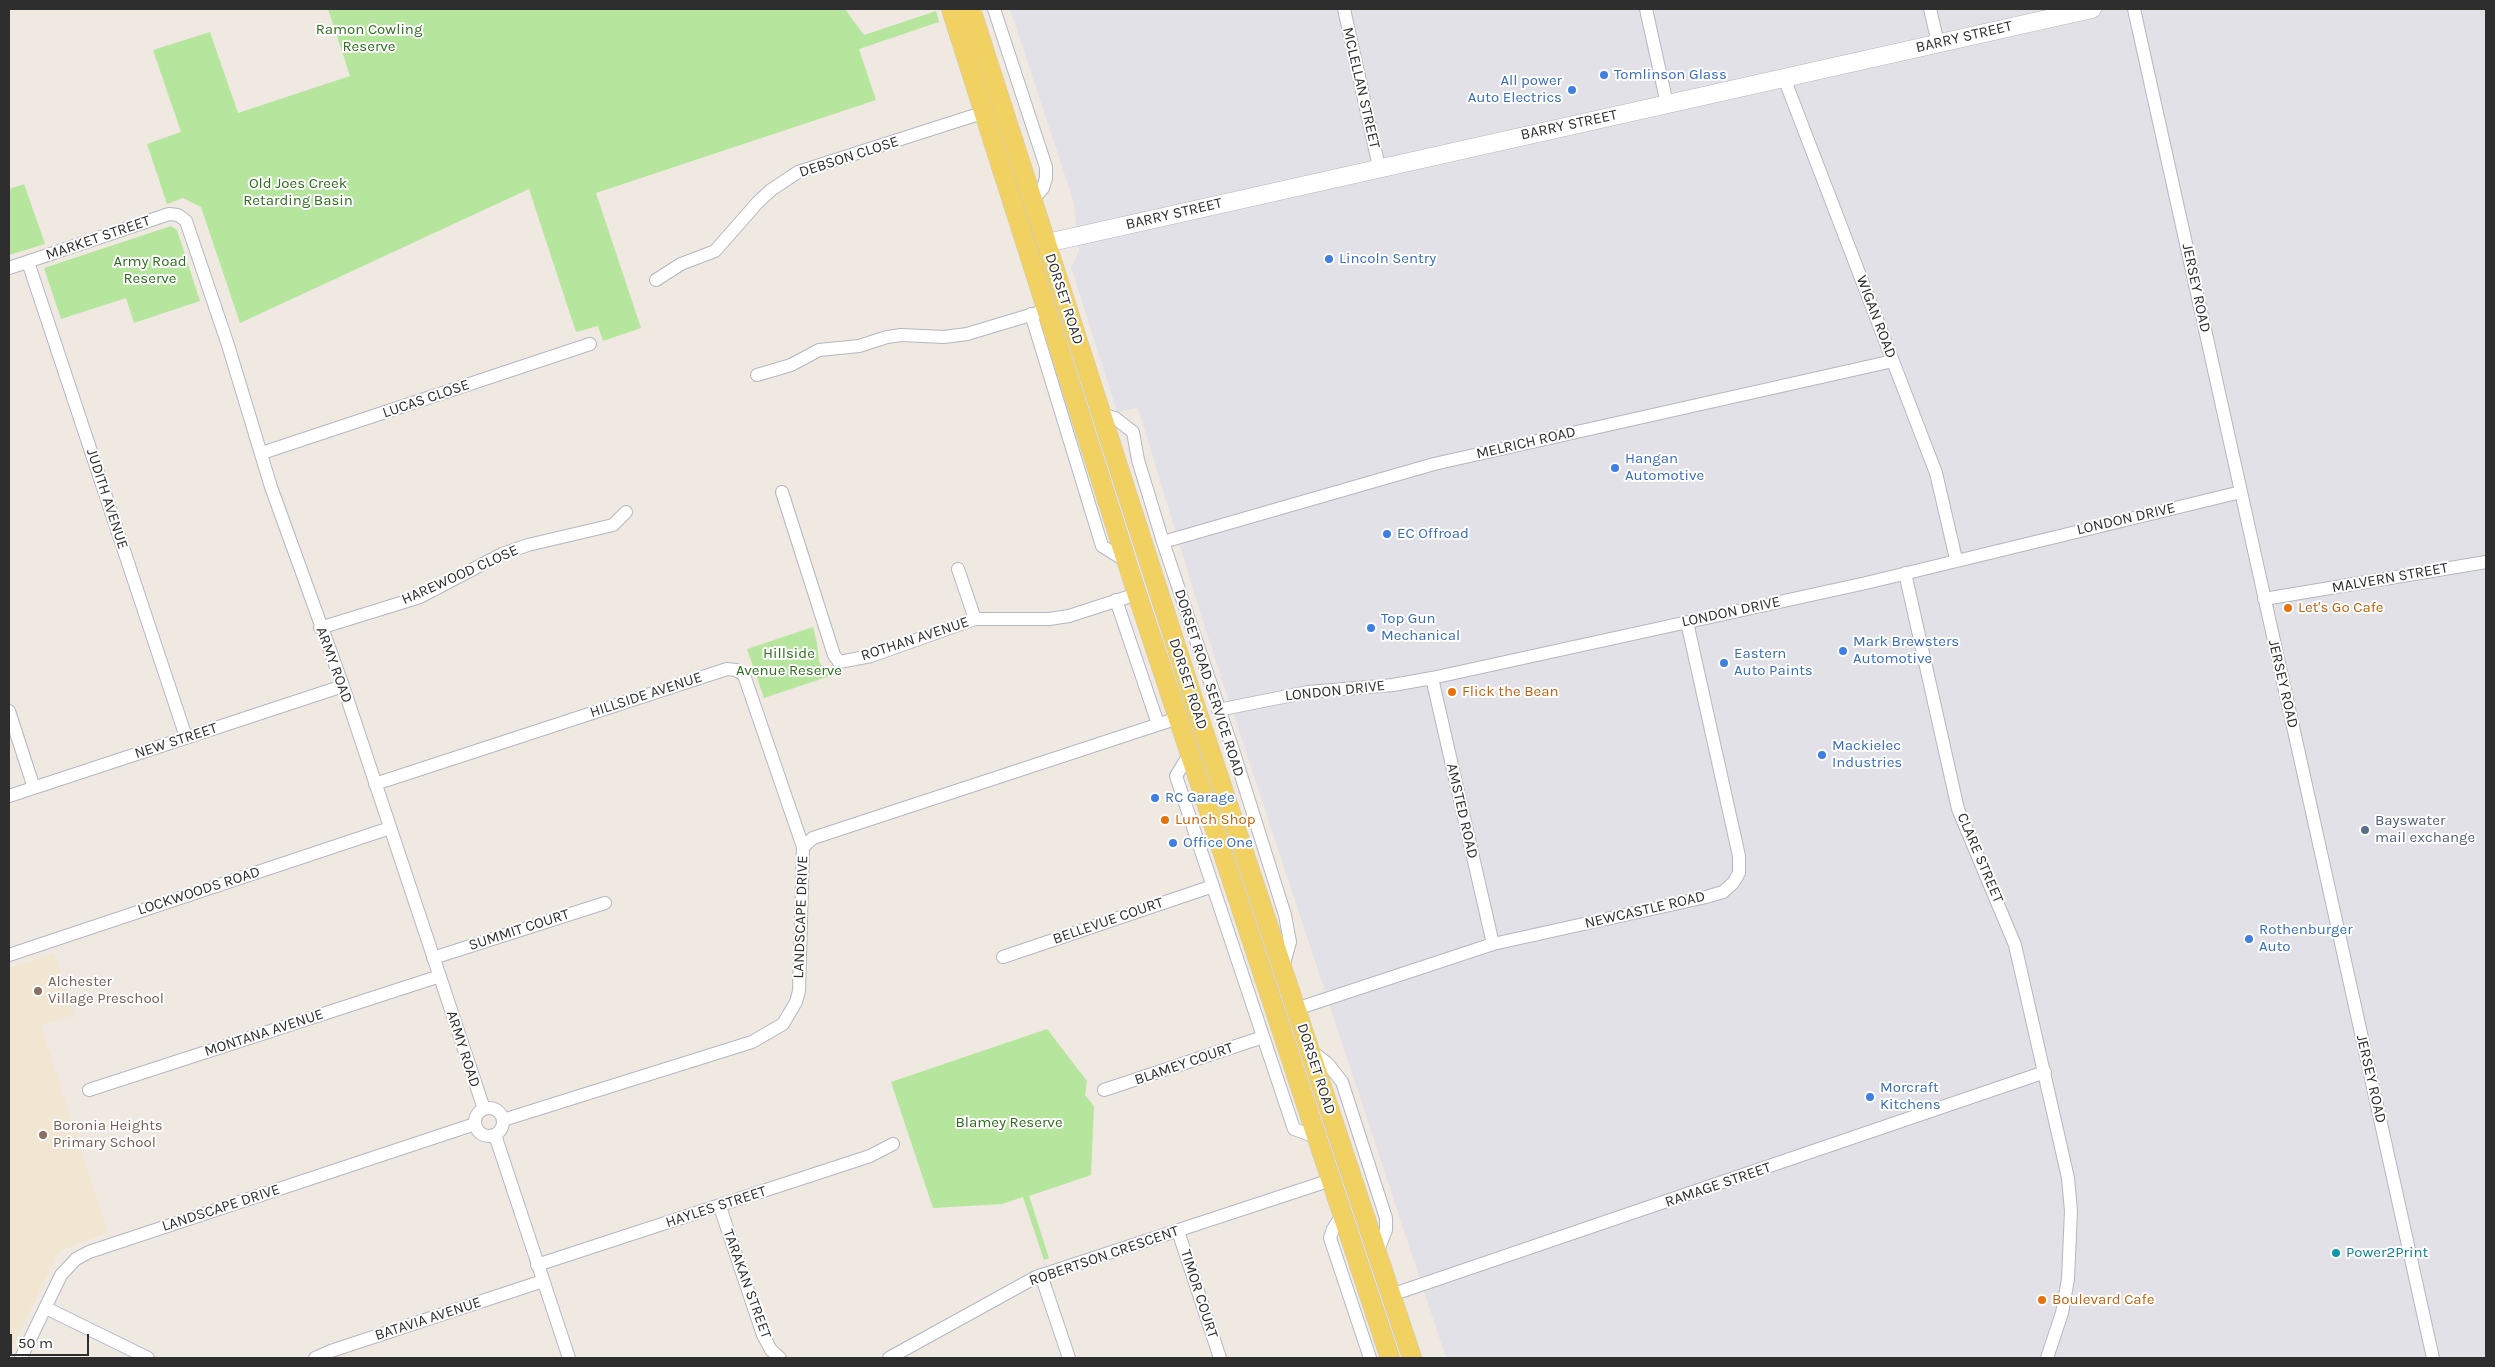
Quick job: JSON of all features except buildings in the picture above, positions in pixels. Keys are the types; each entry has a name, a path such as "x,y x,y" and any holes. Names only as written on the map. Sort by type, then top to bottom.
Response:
{"main road":[{"name":"DORSET ROAD","path":"951,9 1028,248 1039,312 1085,429 1126,561 1390,1358"},
{"name":"DORSET ROAD","path":"971,9 1034,200 1046,243 1196,711 1412,1358"},
{"name":"BARRY STREET","path":"1046,243 2092,9"},
{"path":"1028,248 1046,243"},
{"path":"1085,429 1102,414"},
{"path":"1178,718 1196,711"},
{"path":"1331,1180 1351,1173"},
{"path":"1371,1302 1391,1295"}],"street":[{"path":"994,9 1046,168 1043,188 1034,200"},
{"name":"MCLELLAN STREET","path":"1344,9 1379,167"},
{"path":"1646,9 1667,104"},
{"path":"1930,9 1938,43"},
{"name":"JERSEY ROAD","path":"2134,9 2433,1358"},
{"name":"WIGAN ROAD","path":"1784,78 1936,472 1956,559"},
{"name":"DEBSON CLOSE","path":"656,280 681,264 715,251 758,202 771,190 798,172 985,112"},
{"name":"MARKET STREET","path":"9,268 169,214 178,215 186,221"},
{"name":"ARMY ROAD","path":"186,221 262,453 271,487 291,538 320,628 343,686 484,1109"},
{"name":"JUDITH AVENUE","path":"28,262 186,737"},
{"path":"757,375 791,365 819,350 859,346 887,337 901,335 944,337 967,334 1039,312 1102,546 1126,561"},
{"name":"LUCAS CLOSE","path":"262,453 590,344"},
{"name":"MELRICH ROAD","path":"1163,542 1434,464 1893,361"},
{"name":"DORSET ROAD SERVICE ROAD","path":"1102,414 1115,418 1133,432 1138,460 1163,542 1234,753 1285,916 1290,942 1283,969"},
{"name":"ROTHAN AVENUE","path":"782,492 834,655 839,662 871,656 975,619 1049,619 1069,616 1137,594"},
{"name":"LONDON DRIVE","path":"1218,710 1308,692 1393,685 1432,678 1687,622 2241,492"},
{"name":"HAREWOOD CLOSE","path":"320,628 420,596 502,554 528,545 613,525 626,512"},
{"name":"MALVERN STREET","path":"2264,599 2486,562"},
{"path":"958,569 975,619"},
{"name":"CLARE STREET","path":"1904,572 1958,808 2015,945 2061,1141 2071,1211 2071,1243 2068,1279 2062,1313 2047,1358"},
{"path":"1116,600 1158,724"},
{"name":"NEWCASTLE ROAD","path":"1296,1009 1493,944 1723,892 1739,873 1738,856 1687,622"},
{"name":"HILLSIDE AVENUE","path":"375,784 727,669 736,670 744,675 804,847"},
{"name":"AMSTED ROAD","path":"1432,678 1493,944"},
{"name":"NEW STREET","path":"9,796 343,686"},
{"path":"9,711 34,788"},
{"name":"LANDSCAPE DRIVE","path":"503,1120 752,1042 783,1024 796,1002 799,991 804,847 813,838 1178,718"},
{"path":"1190,753 1176,776 1294,1129 1316,1137"},
{"name":"LOCKWOODS ROAD","path":"9,955 390,828"},
{"name":"BELLEVUE COURT","path":"1003,956 1213,886"},
{"name":"SUMMIT COURT","path":"433,958 605,902"},
{"path":"1222,911 1251,940"},
{"name":"MONTANA AVENUE","path":"89,1090 440,976"},
{"name":"BLAMEY COURT","path":"1104,1090 1263,1037"},
{"path":"1310,1050 1328,1064 1342,1082 1386,1218 1386,1230 1377,1253"},
{"name":"RAMAGE STREET","path":"1391,1295 2045,1072"},
{"path":"484,1109 496,1110 503,1120 500,1131 495,1134 482,1134 475,1124 477,1115 484,1109"},
{"name":"LANDSCAPE DRIVE","path":"21,1358 61,1275 76,1259 89,1252 475,1124"},
{"path":"495,1134 568,1358"},
{"name":"HAYLES STREET","path":"537,1265 720,1207 870,1156 893,1144"},
{"name":"ROBERTSON CRESCENT","path":"889,1358 902,1355 1042,1275 1331,1180"},
{"name":"TARAKAN STREET","path":"720,1207 763,1335 771,1350 780,1358"},
{"path":"1342,1215 1330,1238 1370,1358"},
{"name":"TIMOR COURT","path":"1178,1230 1220,1358"},
{"path":"1042,1275 1068,1358"},
{"name":"BATAVIA AVENUE","path":"315,1358 331,1351 543,1281"},
{"path":"46,1308 148,1358"}],"shaded area":[{"path":"1010,9 2486,9 2486,1358 1446,1358 1203,622 1138,408 1117,412 1071,267 1079,251 1074,203"},
{"name":"Boronia Heights Primary School","path":"54,953 75,1014 41,1026 108,1233 60,1250 9,1354 9,968"}],"green space":[{"name":"Old Joes Creek Retarding Basin","path":"328,9 845,9 864,35 936,11 939,22 859,49 876,100 596,193 641,328 603,341 598,326 576,332 529,189 240,323 201,207 183,198 167,204 147,144 181,132 153,50 210,32 238,113 350,76"},
{"path":"24,184 45,244 9,255 9,189"},
{"name":"Army Road Reserve","path":"171,226 177,230 200,301 134,323 126,298 61,319 44,268"},
{"name":"Hillside Avenue Reserve","path":"813,627 819,662 830,676 764,698 747,649"},
{"name":"Blamey Reserve","path":"1047,1029 1087,1081 1085,1095 1094,1106 1091,1175 1029,1196 1049,1258 1044,1260 1023,1197 1002,1204 933,1208 891,1082"}],"place":[{"name":"Tomlinson Glass","path":"1604,75"},
{"name":"All power Auto Electrics","path":"1572,90"},
{"name":"Lincoln Sentry","path":"1329,259"},
{"name":"Hangan Automotive","path":"1615,468"},
{"name":"EC Offroad","path":"1387,534"},
{"name":"Let's Go Cafe","path":"2288,608"},
{"name":"Top Gun Mechanical","path":"1371,628"},
{"name":"Mark Brewsters Automotive","path":"1843,651"},
{"name":"Eastern Auto Paints","path":"1724,663"},
{"name":"Flick the Bean","path":"1452,692"},
{"name":"Mackielec Industries","path":"1822,755"},
{"name":"RC Garage","path":"1155,798"},
{"name":"Lunch Shop","path":"1165,820"},
{"name":"Bayswater mail exchange","path":"2365,830"},
{"name":"Office One","path":"1173,843"},
{"name":"Rothenburger Auto","path":"2249,939"},
{"name":"Alchester Village Preschool","path":"38,991"},
{"name":"Morcraft Kitchens","path":"1870,1097"},
{"name":"Boronia Heights Primary School","path":"43,1135"},
{"name":"Power2Print","path":"2336,1253"},
{"name":"Boulevard Cafe","path":"2042,1300"}],"park label":[{"name":"Ramon Cowling Reserve","path":"369,38"}]}
